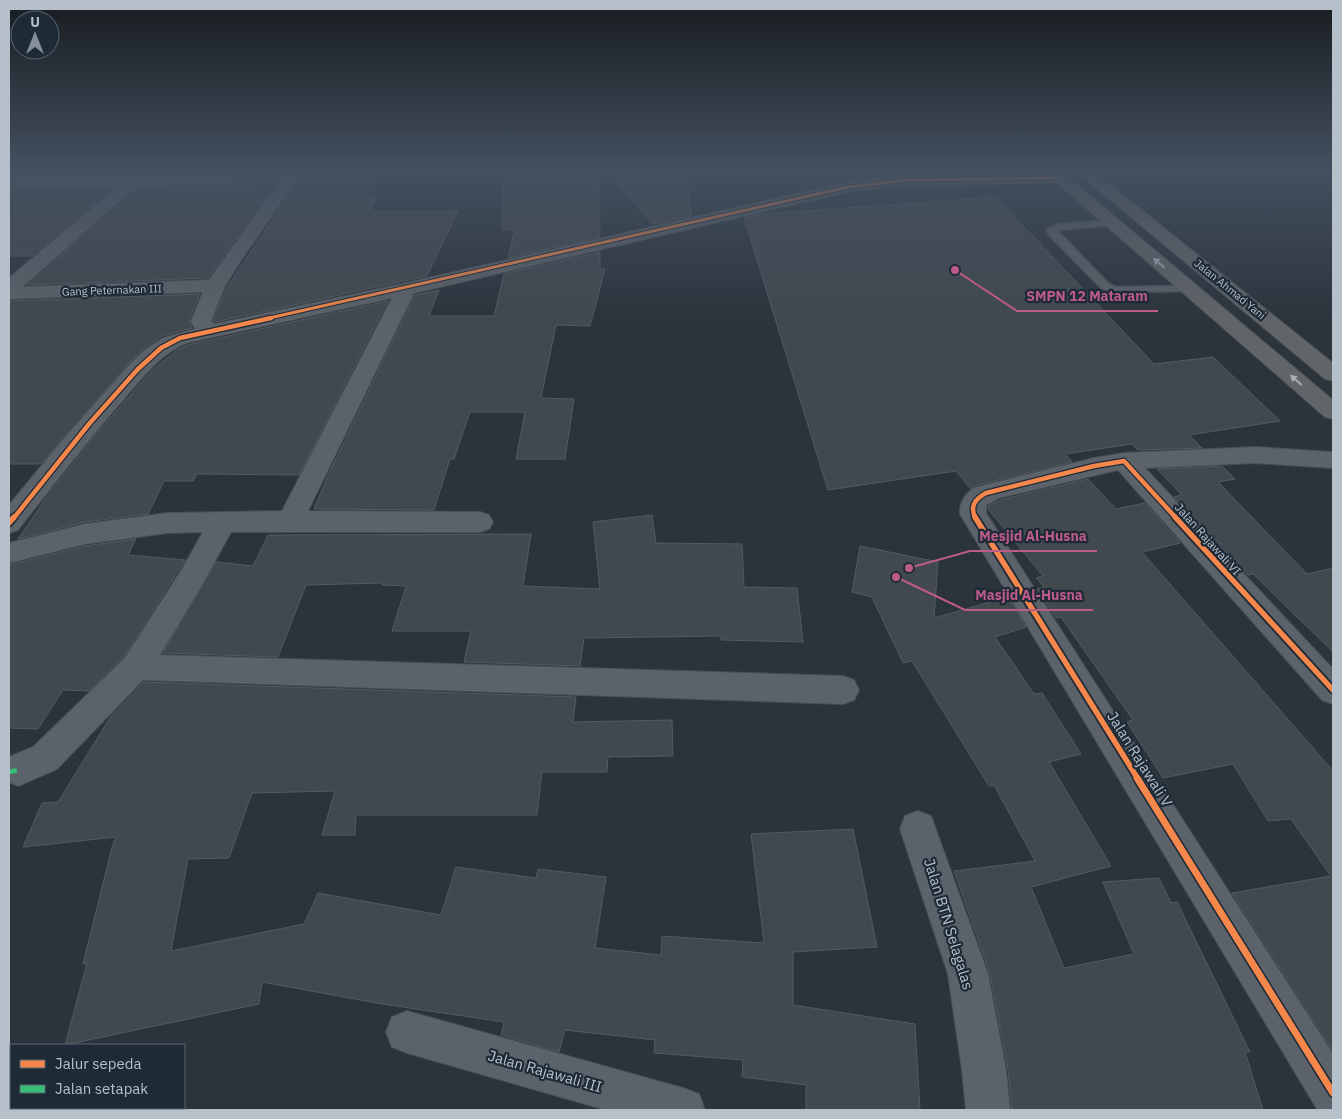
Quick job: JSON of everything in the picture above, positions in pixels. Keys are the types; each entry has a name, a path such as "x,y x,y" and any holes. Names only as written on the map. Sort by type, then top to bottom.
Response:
{"highway":[{"path":"1107,219 1333,412"},
{"name":"Jalan Ahmad Yani","path":"1144,219 1333,374"}],"street":[{"path":"9,288 89,219"},
{"path":"212,330 203,325 201,320 215,286 260,219"},
{"path":"9,523 89,423 154,352 176,340 212,330 406,289 708,219"},
{"name":"Gang Peternakan III","path":"9,293 215,286"},
{"path":"290,521 406,289"},
{"path":"1124,461 1237,454 1297,456 1333,460"},
{"name":"Jalan Rajawali V","path":"1124,461 1045,477 995,490 981,495 971,506 973,514 1333,1093"},
{"name":"Jalan Rajawali VI","path":"1124,461 1333,690"},
{"path":"9,553 85,534 168,523 290,521 480,522"},
{"path":"18,770 45,758 136,667 192,577 222,523"},
{"path":"136,667 843,690"},
{"name":"Jalan BTN Selagalas","path":"918,829 968,974 984,1070 988,1110"},
{"name":"Jalan Rajawali III","path":"406,1032 683,1110"}],"lane":[{"path":"1111,223 1056,227 1052,229 1053,233 1106,286 1114,290 1189,289"}],"building":[{"path":"9,219 76,219 32,256 9,256"},
{"path":"102,219 250,219 208,278 27,285"},
{"path":"273,219 454,219 427,276 215,322 213,320 227,287"},
{"path":"502,219 600,219 600,237 508,258 515,229 502,230"},
{"path":"649,219 676,219 653,224"},
{"path":"744,219 1017,219 1154,364 1213,357 1280,421 1189,435 1202,448 1138,450 1132,444 1065,454 1072,462 977,485 971,489 956,471 828,490"},
{"path":"600,252 600,269 605,269 590,326 556,325 541,398 574,399 565,459 516,459 525,412 470,412 454,459 450,459 434,510 314,509 328,475 415,295 439,290 429,316 494,316 504,274"},
{"path":"200,294 189,320 192,328 162,336 144,349 129,363 41,464 9,464 9,301"},
{"path":"388,301 299,475 197,474 193,481 164,481 148,514 85,522 18,539 50,492 98,432 153,369 177,350 187,345"},
{"path":"1222,466 1235,479 1218,482 1307,574 1333,568 1333,652 1253,574 1248,575 1174,497 1182,495 1157,469"},
{"path":"1088,479 1116,509 1145,503 1180,543 1142,552 1333,771 1333,1051 1232,893 1331,876 1291,819 1268,821 1233,764 1163,778 1127,722 1133,720 1061,617 1056,618 1037,589 1044,587 1036,578 1043,576 988,509 988,506 1000,500"},
{"path":"652,515 656,543 742,544 744,587 797,588 803,642 721,640 721,636 584,638 580,666 464,662 471,631 392,631 406,586 382,585 382,583 306,585 278,657 163,653 216,562 253,566 268,535 531,534 523,586 600,589 593,522"},
{"path":"136,539 128,555 185,560 124,657 89,691 63,690 38,729 9,728 9,565 85,546"},
{"path":"860,546 938,562 934,618 1008,597 1026,627 995,637 1034,694 1042,693 1081,754 1049,762 1111,866 1031,887 1064,968 1134,954 1103,882 1159,878 1171,903 1177,902 1250,1052 1245,1052 1263,1110 1012,1110 1008,1070 990,974 954,871 1035,861 994,785 989,786 912,661 903,663 872,597 852,592"},
{"path":"144,682 576,697 573,722 672,720 673,756 608,757 607,772 542,772 537,815 356,815 355,835 322,835 335,791 252,793 229,858 188,859 171,951 304,924 318,893 441,915 456,867 536,878 538,869 606,877 595,948 661,955 662,936 764,943 751,834 853,829 877,947 793,952 793,1005 915,1024 920,1110 806,1110 806,1085 742,1077 743,1060 654,1053 655,1040 565,1030 559,1052 501,1035 504,1022 382,1004 262,982 259,1004 65,1044 87,963 83,964 116,837 23,847 42,803 58,802 111,716"}],"marked path":[{"path":"9,772 18,770"}],"cycle path":[{"path":"9,523 75,441 138,369 153,354 170,342 180,338 406,289 708,219"},
{"path":"1333,690 1124,461 1094,466 995,490 982,495 973,504 973,514 1333,1093"}],"place":[{"name":"SMPN 12 Mataram","path":"955,270"},
{"name":"Mesjid Al-Husna","path":"909,568"},
{"name":"Masjid Al-Husna","path":"896,577"}]}
